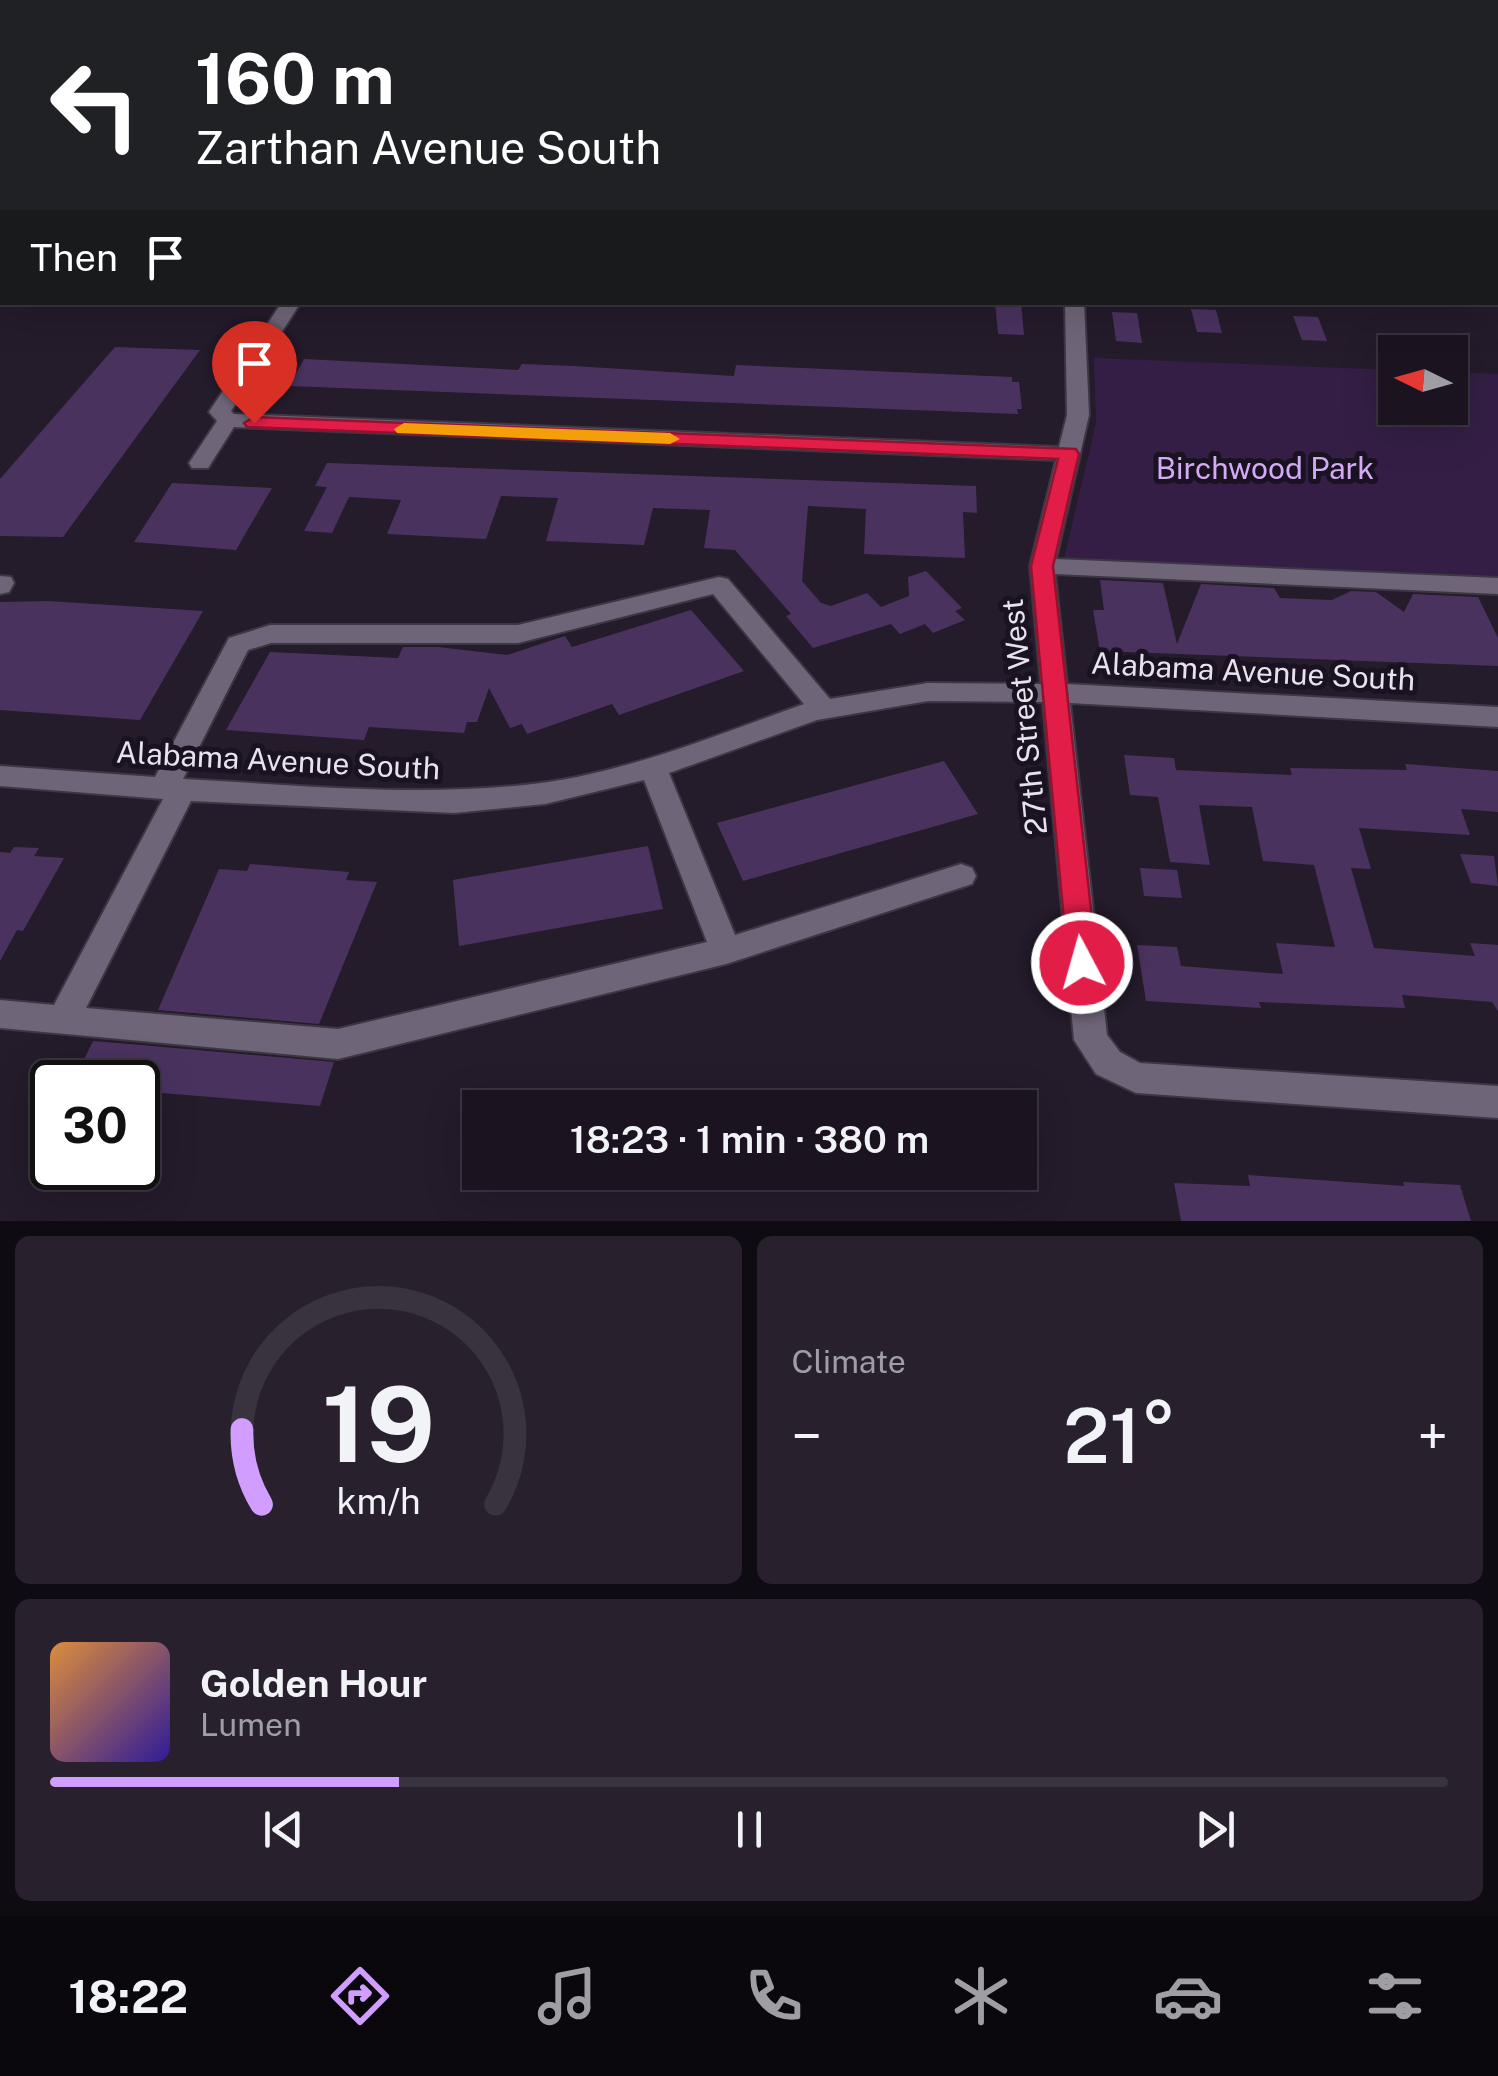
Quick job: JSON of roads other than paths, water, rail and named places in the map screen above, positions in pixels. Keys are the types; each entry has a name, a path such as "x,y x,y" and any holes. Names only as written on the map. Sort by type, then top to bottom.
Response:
{"street":[{"path":"200,463 290,305"},
{"name":"27th Street West","path":"1074,305 1078,414 1042,566 1090,1040 1108,1063 1136,1078 1498,1102"},
{"path":"224,416 1069,454"},
{"path":"1042,566 1498,586"},
{"path":"63,1020 238,644 270,634 518,634 595,619 719,585 822,709"},
{"name":"Alabama Avenue South","path":"0,776 173,789 454,802 545,794 653,768 822,709 928,692 1054,693 1498,717"},
{"path":"653,768 726,951"},
{"path":"0,1014 338,1044 726,951 960,876"}],"park label":[{"name":"Birchwood Park","path":"1265,468"}]}
